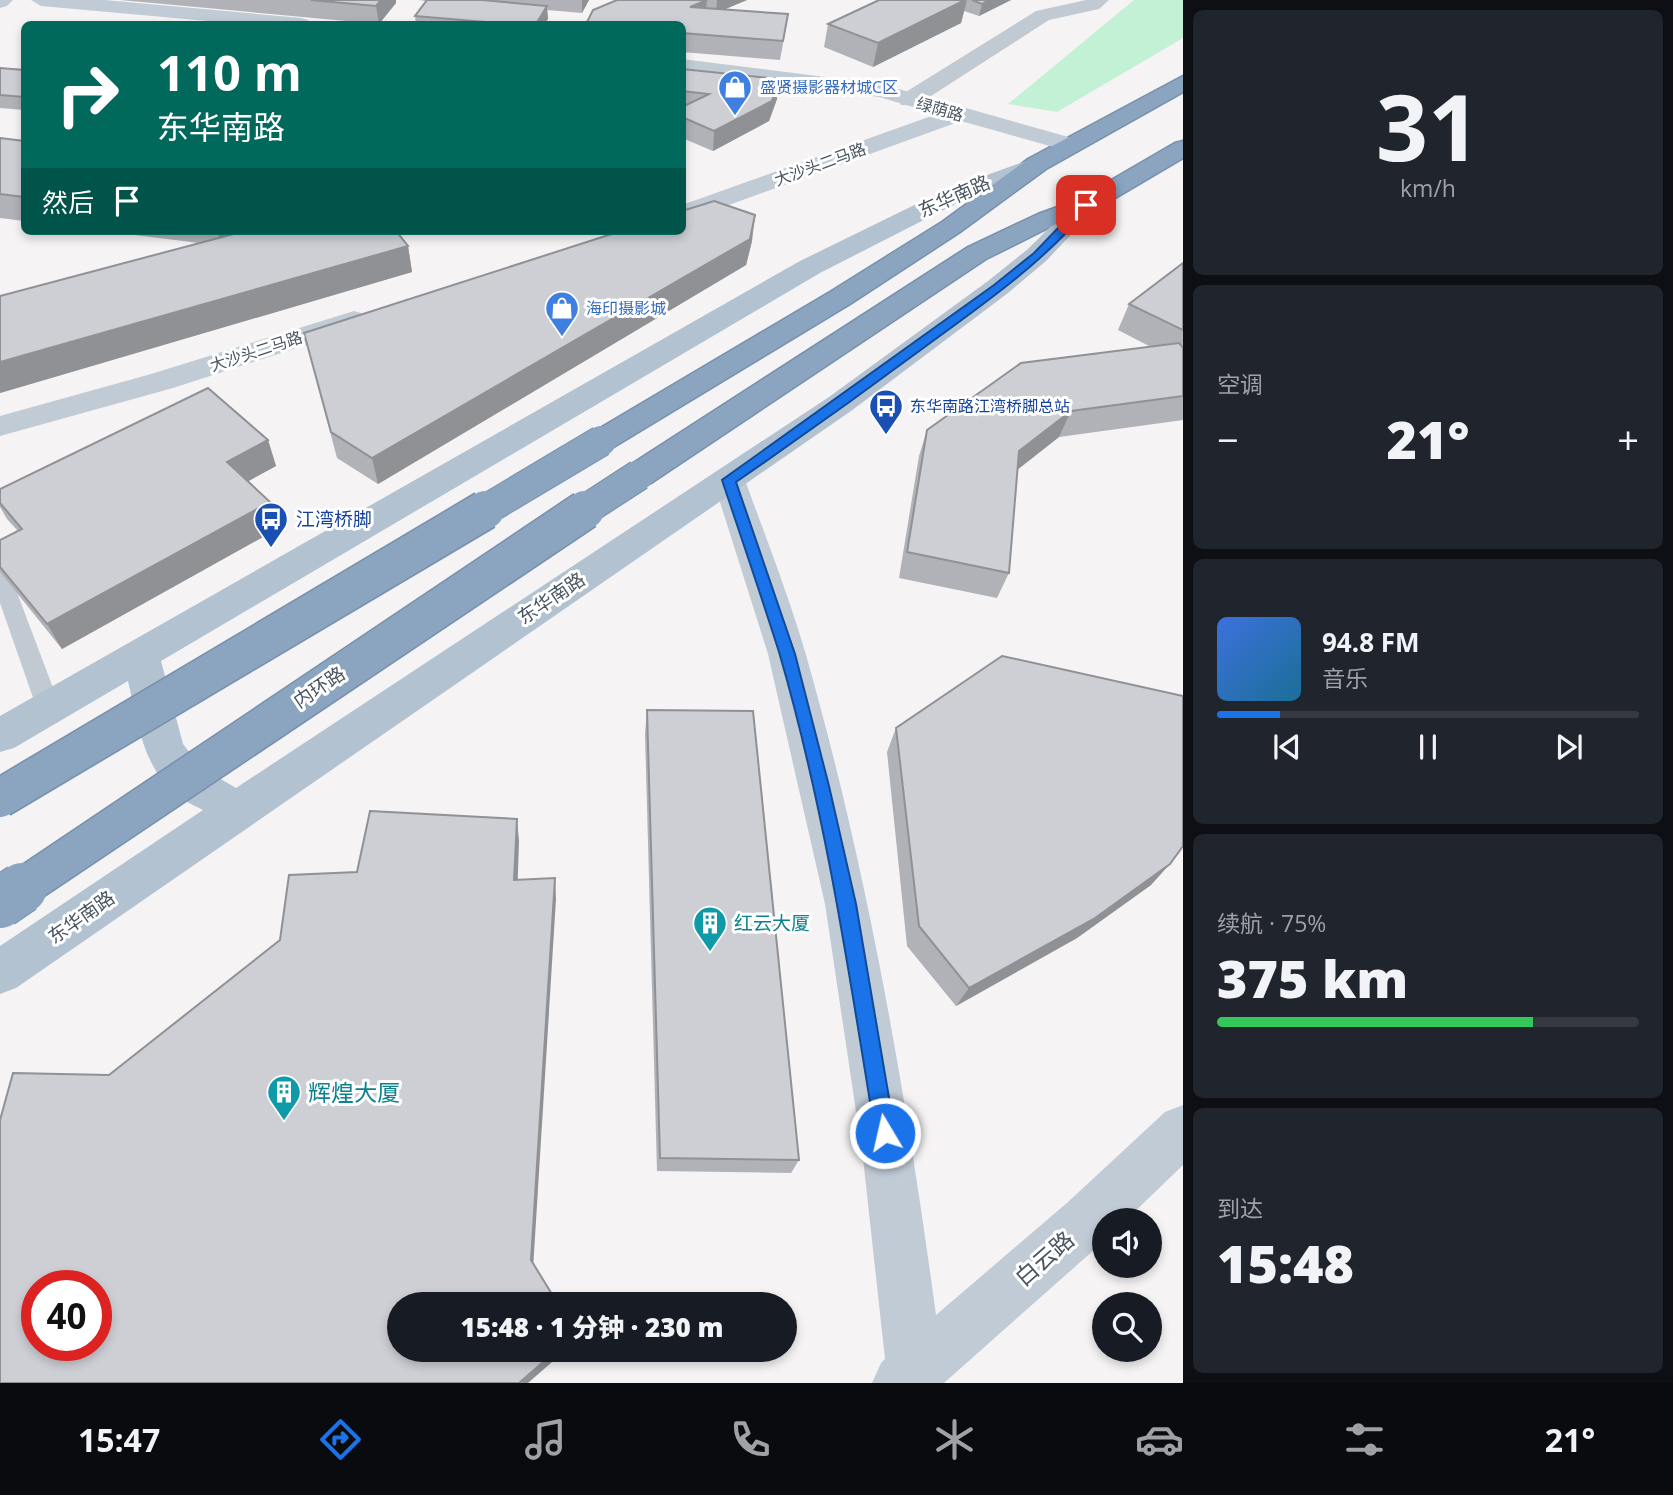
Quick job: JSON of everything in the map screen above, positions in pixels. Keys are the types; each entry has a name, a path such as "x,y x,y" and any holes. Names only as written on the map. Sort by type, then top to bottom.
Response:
{"highway":[{"path":"0,797 840,298 951,227 1037,164 1174,88 1183,76"},
{"name":"内环路","path":"0,903 472,584 977,253 1047,219 1086,205 1183,148"}],"main road":[{"name":"东华南路","path":"0,736 810,267 952,196 1037,164"},
{"name":"东华南路","path":"0,972 840,404 998,287 1037,255 1086,205"},
{"path":"140,654 165,751 187,780 237,810"}],"street":[{"path":"41,0 268,21"},
{"path":"909,100 1043,15 1092,5 1099,0"},
{"name":"绿荫路","path":"686,65 881,91 1071,145"},
{"name":"大沙头二马路","path":"686,213 958,114"},
{"name":"大沙头二马路","path":"0,426 163,381 383,310"},
{"path":"729,480 787,654 847,904 889,1158 908,1377"},
{"name":"白云路","path":"908,1377 1087,1221 1183,1130"}],"lane":[{"path":"0,574 49,709"}],"green space":[{"path":"1134,0 1183,0 1183,38 1057,112 1008,104"}],"building":[{"path":"311,0 381,0 376,6"},
{"path":"427,0 482,0 547,6 538,21 474,21 415,16"},
{"path":"617,0 707,0 690,7 788,14 783,41 686,33 686,21 588,21 593,10"},
{"path":"879,0 965,0 878,43 828,24"},
{"path":"972,0 989,0 982,4"},
{"path":"0,68 21,70 21,97 0,95"},
{"path":"686,69 779,79 772,101 714,131 686,119 686,105 709,94 686,91"},
{"path":"0,138 21,141 21,197 0,194"},
{"path":"714,201 755,215 750,239 372,458 331,432 304,333 609,235 686,235 686,210"},
{"path":"230,235 399,235 408,246 0,362 0,296"},
{"path":"1183,263 1183,330 1129,304"},
{"path":"1179,343 1183,348 1183,396 1071,411 1019,451 1009,573 907,552 927,430 1021,363"},
{"path":"208,388 268,440 227,462 270,502 47,624 0,567 0,540 22,529 0,503 0,489"},
{"path":"1002,656 1183,696 1183,846 1170,864 1095,918 969,988 919,926 896,728"},
{"name":"红云大厦","path":"647,710 753,711 799,1160 660,1158"},
{"name":"辉煌大厦","path":"370,811 517,819 514,880 555,878 531,1260 551,1292 387,1292 387,1362 543,1362 519,1383 0,1383 0,1120 13,1073 109,1075 280,940 289,875 357,872"}],"place":[{"name":"盛贤摄影器材城C区","path":"735,117"},
{"name":"海印摄影城","path":"562,338"},
{"name":"东华南路江湾桥脚总站","path":"886,436"},
{"name":"江湾桥脚","path":"271,549"},
{"name":"红云大厦","path":"710,953"},
{"name":"辉煌大厦","path":"284,1122"}],"route":[{"path":"885,1133 847,904 821,786 787,654 729,480 840,404 998,287 1037,255 1086,205"}]}
